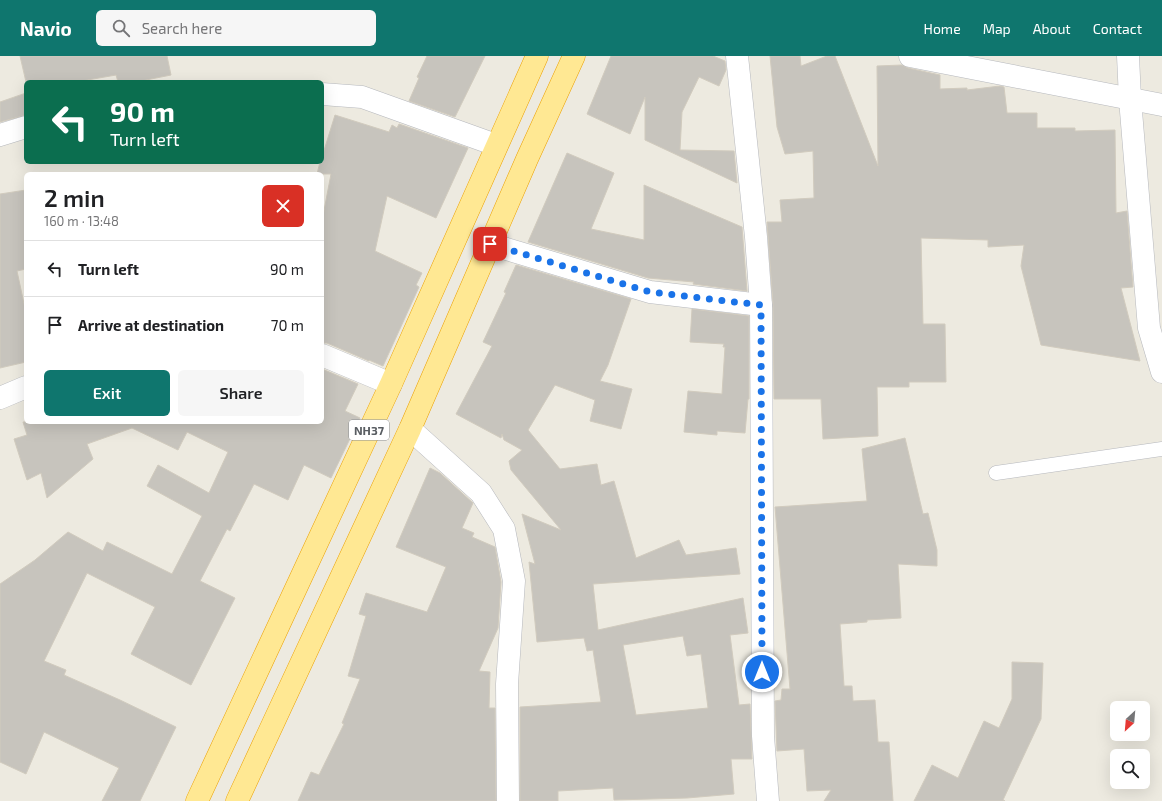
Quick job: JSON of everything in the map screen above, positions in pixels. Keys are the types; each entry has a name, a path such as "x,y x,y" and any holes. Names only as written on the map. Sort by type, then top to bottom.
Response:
{"highway":[{"name":"NH37","path":"197,801 391,384 536,56"},
{"name":"NH37","path":"237,801 410,429 490,244 574,56"}],"street":[{"path":"737,56 756,237 761,305 763,736 768,801"},
{"path":"910,56 1162,105"},
{"path":"1128,56 1130,99 1149,328 1162,372"},
{"path":"324,94 362,97 496,145"},
{"path":"0,134 24,128"},
{"path":"490,244 650,292 761,305"},
{"path":"324,356 391,384"},
{"path":"0,398 24,388"},
{"path":"410,429 481,493 504,530 514,580 507,684 508,801"}],"lane":[{"path":"996,473 1162,449"}],"building":[{"path":"20,56 167,56 171,75 146,80 117,80 116,75 87,80 26,80"},
{"path":"427,56 485,56 455,117 409,101 419,78 417,77"},
{"path":"611,56 713,56 725,61 726,70 719,86 699,77 682,112 680,150 734,151 737,183 645,140 645,97 630,134 587,114"},
{"path":"770,56 800,56 801,66 827,56 835,56 878,166 877,66 902,65 908,68 940,75 940,89 967,88 967,90 1000,86 1004,87 1007,113 1037,113 1037,128 1075,128 1075,131 1115,130 1116,213 1127,211 1133,287 1121,288 1140,361 1041,345 1021,266 1024,245 988,247 988,240 921,238 923,324 945,324 946,382 909,382 909,387 877,387 878,436 823,439 821,399 774,399 773,304 767,222 782,222 780,200 814,198 813,151 785,154 777,127"},
{"path":"24,94 24,116 0,122 0,102"},
{"path":"335,115 389,132 392,125 397,128 399,124 468,148 436,218 387,196 375,251 422,273 416,285 419,287 383,366 324,343 324,211 331,174 318,172 320,164 324,164 324,151"},
{"path":"567,153 614,173 591,229 644,240 644,185 742,227 747,291 693,284 694,282 648,278 528,242"},
{"path":"24,190 24,269 17,271 24,304 24,362 0,368 0,194"},
{"path":"516,265 631,299 608,365 600,381 632,389 621,429 590,421 595,400 555,385 528,430 560,469 597,464 601,485 614,481 636,558 679,540 686,555 736,548 740,574 593,584 598,630 743,598 748,633 730,635 739,705 750,704 752,759 731,759 734,794 687,798 614,800 613,788 558,791 558,801 520,801 520,707 601,702 593,650 587,651 584,638 537,642 529,562 535,564 522,514 561,530 511,470 509,461 522,450 504,440 502,434 501,438 456,414 492,346 483,342 506,293 504,292","holes":["683,636 687,656 701,654 708,708 636,715 623,645"]},
{"path":"692,309 749,316 749,399 745,433 717,431 717,435 684,432 688,391 722,394 724,344 690,342"},
{"path":"324,370 358,384 345,411 360,418 331,478 304,465 288,500 254,484 230,531 227,529 200,581 235,598 191,685 131,654 155,607 87,573 44,661 66,670 64,675 176,727 140,801 102,801 119,768 44,732 26,774 0,762 0,584 35,560 68,532 103,551 107,542 172,574 202,516 147,486 158,465 209,493 228,452 187,432 178,450 132,428 87,444 93,459 47,498 41,473 27,480 14,439 27,435 23,422 24,424 324,424"},
{"path":"905,438 923,514 928,513 937,550 937,566 898,564 901,618 867,620 867,622 840,624 844,686 852,686 853,701 875,700 878,742 889,742 893,801 824,801 831,790 807,791 804,749 777,751 775,701 781,700 782,689 790,689 775,507 867,501 862,449"},
{"path":"430,468 440,473 473,503 462,528 474,533 472,537 495,547 501,582 498,628 479,671 490,672 489,708 495,708 496,801 298,801 311,772 319,775 344,724 342,723 360,679 348,676 366,616 359,614 366,593 427,612 446,567 396,547"},
{"path":"1012,662 1043,663 1041,719 1003,800 1005,801 914,801 932,765 958,778 984,721 999,728 1012,699"}],"route":[{"path":"490,244 650,292 761,305 762,672"}]}
